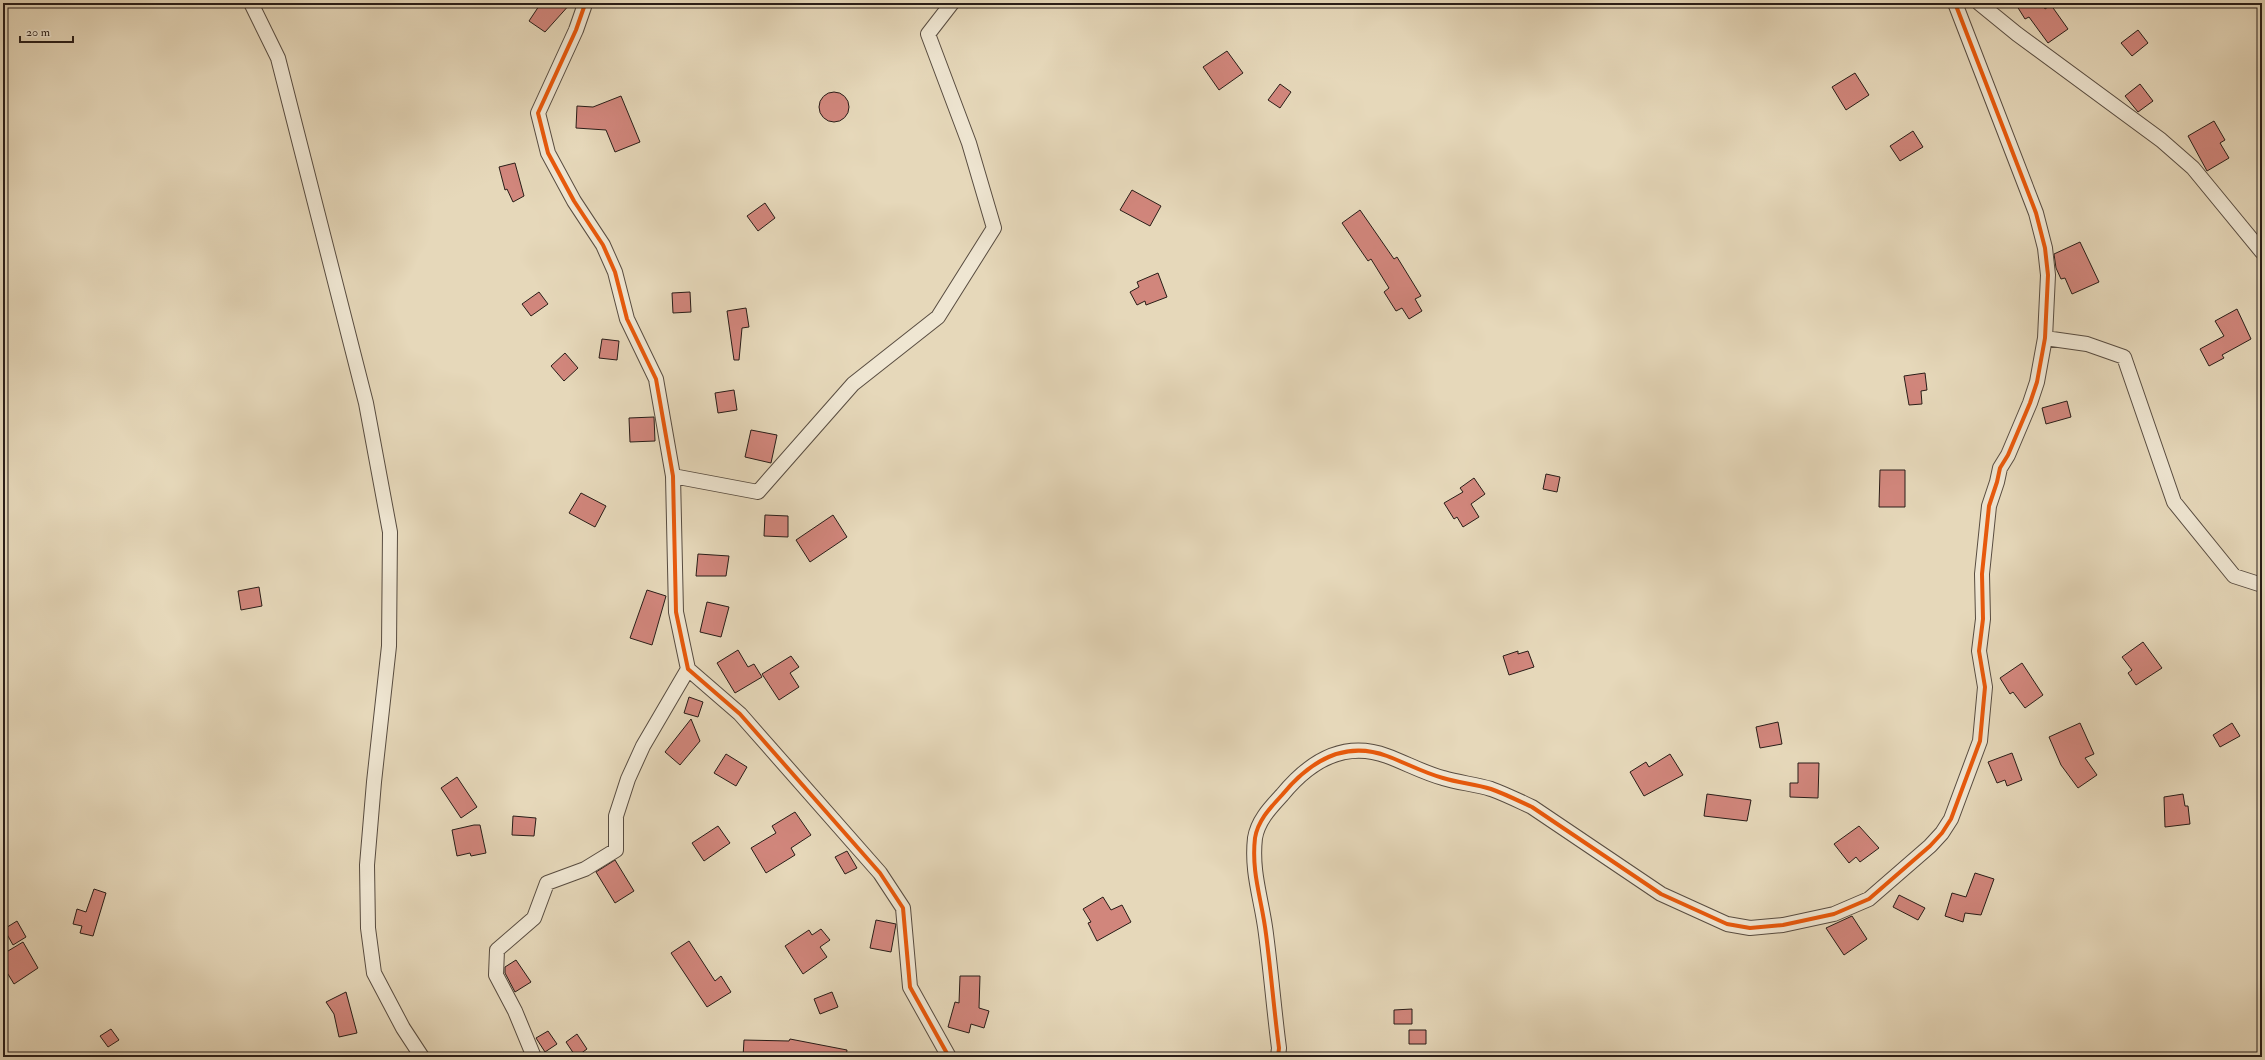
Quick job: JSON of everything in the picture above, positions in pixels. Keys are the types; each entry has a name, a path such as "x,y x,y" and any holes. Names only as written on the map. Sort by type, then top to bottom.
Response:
{"street":[{"path":"250,3 278,58 366,403 390,532 389,646 374,782 367,865 368,928 374,973 403,1028 422,1057"},
{"path":"582,3 584,7 576,30 538,113 548,152 574,201 603,245 615,272 627,319 656,379 673,476 676,612 688,669 740,714 880,872 903,908 910,986 949,1057"},
{"path":"673,476 758,492 853,384 938,317 994,228 969,143 928,34 952,3"},
{"path":"1278,1057 1279,1048 1266,933 1254,876 1257,832 1265,816 1302,772 1316,762 1338,752 1350,750 1375,752 1443,778 1490,789 1510,796 1532,807 1661,894 1727,924 1750,928 1783,925 1834,914 1869,899 1930,846 1951,819 1980,741 1985,687 1979,651 1983,619 1982,574 1989,506 2000,468 2008,455 2030,403 2037,382 2045,338 2048,274 2045,248 2036,213 1955,3"},
{"path":"1979,3 2017,34 2161,140 2193,168 2262,252"},
{"path":"2045,338 2087,344 2124,357 2174,502 2234,576 2262,585"},
{"path":"534,1057 515,1011 496,975 497,950 534,918 547,883 585,869 616,850 616,816 628,779 643,746 688,669"}],"building":[{"path":"541,3 571,3 545,32 529,21"},
{"path":"2015,3 2051,3 2044,7 2045,9 2051,5 2068,29 2048,43 2029,17 2025,19"},
{"path":"2138,30 2148,43 2132,56 2121,43"},
{"path":"1227,51 1243,73 1219,90 1203,67"},
{"path":"1855,73 1869,95 1846,110 1832,87"},
{"path":"1280,84 1291,92 1280,108 1268,100"},
{"path":"2140,84 2153,101 2138,112 2125,96"},
{"path":"834,92 845,96 849,107 845,118 834,122 823,118 819,107 823,96"},
{"path":"621,96 640,142 615,152 606,130 576,128 577,106 593,107"},
{"path":"2214,121 2225,140 2220,143 2229,158 2207,171 2188,136"},
{"path":"1913,131 1923,147 1900,161 1890,146"},
{"path":"515,163 524,196 513,202 507,189 505,190 499,167"},
{"path":"1132,190 1161,206 1150,226 1120,210"},
{"path":"765,203 775,218 758,231 747,216"},
{"path":"1360,210 1394,259 1397,257 1421,296 1415,299 1422,311 1409,319 1402,308 1396,311 1384,292 1389,288 1371,259 1368,261 1342,223"},
{"path":"2080,242 2099,282 2072,294 2065,278 2061,279 2056,268 2054,254"},
{"path":"1158,273 1167,297 1146,305 1145,301 1137,305 1130,292 1139,287 1137,282"},
{"path":"539,292 548,304 531,316 522,304"},
{"path":"690,292 691,312 673,313 672,293"},
{"path":"746,308 749,327 742,328 739,360 734,360 727,311"},
{"path":"2237,309 2251,339 2222,355 2224,358 2209,366 2200,349 2224,336 2215,321"},
{"path":"602,339 619,341 617,360 599,358"},
{"path":"565,353 578,368 564,381 551,366"},
{"path":"1925,373 1927,390 1921,391 1922,404 1909,405 1904,376"},
{"path":"734,390 737,410 718,413 715,393"},
{"path":"2067,401 2071,417 2046,424 2042,408"},
{"path":"654,417 655,441 630,442 629,418"},
{"path":"751,430 777,435 771,463 745,457"},
{"path":"1880,470 1905,470 1905,507 1879,507"},
{"path":"1546,474 1560,477 1557,492 1543,489"},
{"path":"1474,478 1485,494 1471,504 1479,517 1463,527 1457,517 1454,519 1444,503 1463,492 1460,488"},
{"path":"581,493 606,506 595,527 569,513"},
{"path":"765,515 788,516 788,537 764,536"},
{"path":"833,515 847,537 810,562 796,540"},
{"path":"698,554 729,556 726,576 696,576"},
{"path":"259,587 262,606 241,610 238,591"},
{"path":"647,590 666,596 652,645 630,638"},
{"path":"707,602 729,607 721,637 700,632"},
{"path":"2143,642 2162,668 2136,685 2128,673 2132,670 2122,657"},
{"path":"738,650 748,667 754,664 762,677 735,693 717,663"},
{"path":"1518,651 1518,654 1528,651 1534,667 1509,675 1503,656"},
{"path":"791,656 799,667 790,673 799,687 779,700 762,674"},
{"path":"2022,663 2043,695 2025,708 2013,692 2010,694 2000,678"},
{"path":"689,697 703,702 698,717 684,713"},
{"path":"691,719 700,741 680,765 665,752"},
{"path":"1778,722 1782,744 1760,748 1756,727"},
{"path":"2080,723 2094,754 2085,758 2097,775 2078,788 2061,765 2049,737"},
{"path":"2232,723 2240,736 2220,747 2213,735"},
{"path":"2012,753 2022,780 2007,786 2005,780 1997,783 1988,762"},
{"path":"726,754 747,767 736,786 714,773"},
{"path":"1670,754 1683,775 1644,796 1630,772 1646,762 1649,767"},
{"path":"1798,763 1819,763 1818,798 1790,797 1790,783 1798,783"},
{"path":"457,777 477,807 461,818 441,788"},
{"path":"1707,794 1751,800 1747,821 1704,816"},
{"path":"2183,794 2185,806 2188,806 2190,824 2165,827 2164,797"},
{"path":"795,812 811,835 791,848 795,855 766,873 751,848 776,833 772,826"},
{"path":"513,816 536,818 534,836 512,835"},
{"path":"480,825 486,853 471,856 470,853 457,856 452,830"},
{"path":"718,826 730,843 704,861 692,843"},
{"path":"1859,826 1879,848 1860,862 1856,857 1849,863 1834,844"},
{"path":"847,851 857,868 845,874 835,857"},
{"path":"615,860 634,891 615,903 596,872"},
{"path":"1975,873 1994,879 1981,915 1965,913 1963,922 1945,916 1952,893 1966,897"},
{"path":"94,889 106,893 93,936 80,933 82,926 73,924 77,909 86,912"},
{"path":"1899,895 1925,908 1918,920 1893,907"},
{"path":"1103,897 1111,910 1122,905 1131,922 1097,941 1088,923 1091,922 1083,909"},
{"path":"1852,916 1867,939 1844,955 1826,928"},
{"path":"876,920 896,924 891,952 870,948"},
{"path":"17,921 26,937 13,945 4,929"},
{"path":"821,929 830,940 820,947 827,957 803,974 785,946 809,930 812,935"},
{"path":"689,941 715,981 721,976 731,992 707,1007 671,953"},
{"path":"23,942 38,968 14,984 3,966 3,954"},
{"path":"516,960 531,982 515,992 505,973 505,967"},
{"path":"960,976 980,976 979,1008 989,1011 984,1028 971,1024 969,1033 948,1027 955,1002 959,1003"},
{"path":"346,992 357,1033 339,1037 334,1014 326,1002"},
{"path":"832,992 838,1007 820,1014 814,999"},
{"path":"1412,1009 1412,1024 1394,1024 1394,1010"},
{"path":"111,1029 119,1040 108,1047 100,1036"},
{"path":"1409,1030 1426,1030 1426,1044 1409,1044"},
{"path":"548,1031 557,1044 545,1052 536,1038"},
{"path":"577,1034 587,1049 576,1057 566,1042"},
{"path":"790,1039 847,1050 846,1057 806,1057 768,1053 768,1057 743,1057 744,1040 789,1041"}],"cycle path":[{"path":"582,3 584,7 576,30 538,113 548,153 574,201 603,245 615,272 627,319 656,379 673,476 676,612 688,669 740,714 880,873 903,908 910,987 949,1057"},
{"path":"1278,1057 1279,1048 1268,948 1254,863 1255,838 1259,825 1266,814 1292,783 1316,764 1328,757 1356,751 1371,752 1387,756 1436,776 1485,787 1501,793 1532,807 1661,894 1727,924 1750,928 1783,925 1834,914 1869,899 1930,846 1942,833 1951,819 1980,741 1985,687 1979,651 1983,619 1982,574 1989,506 2000,468 2008,455 2030,403 2037,382 2045,338 2048,275 2045,248 2036,213 1955,3"}]}
